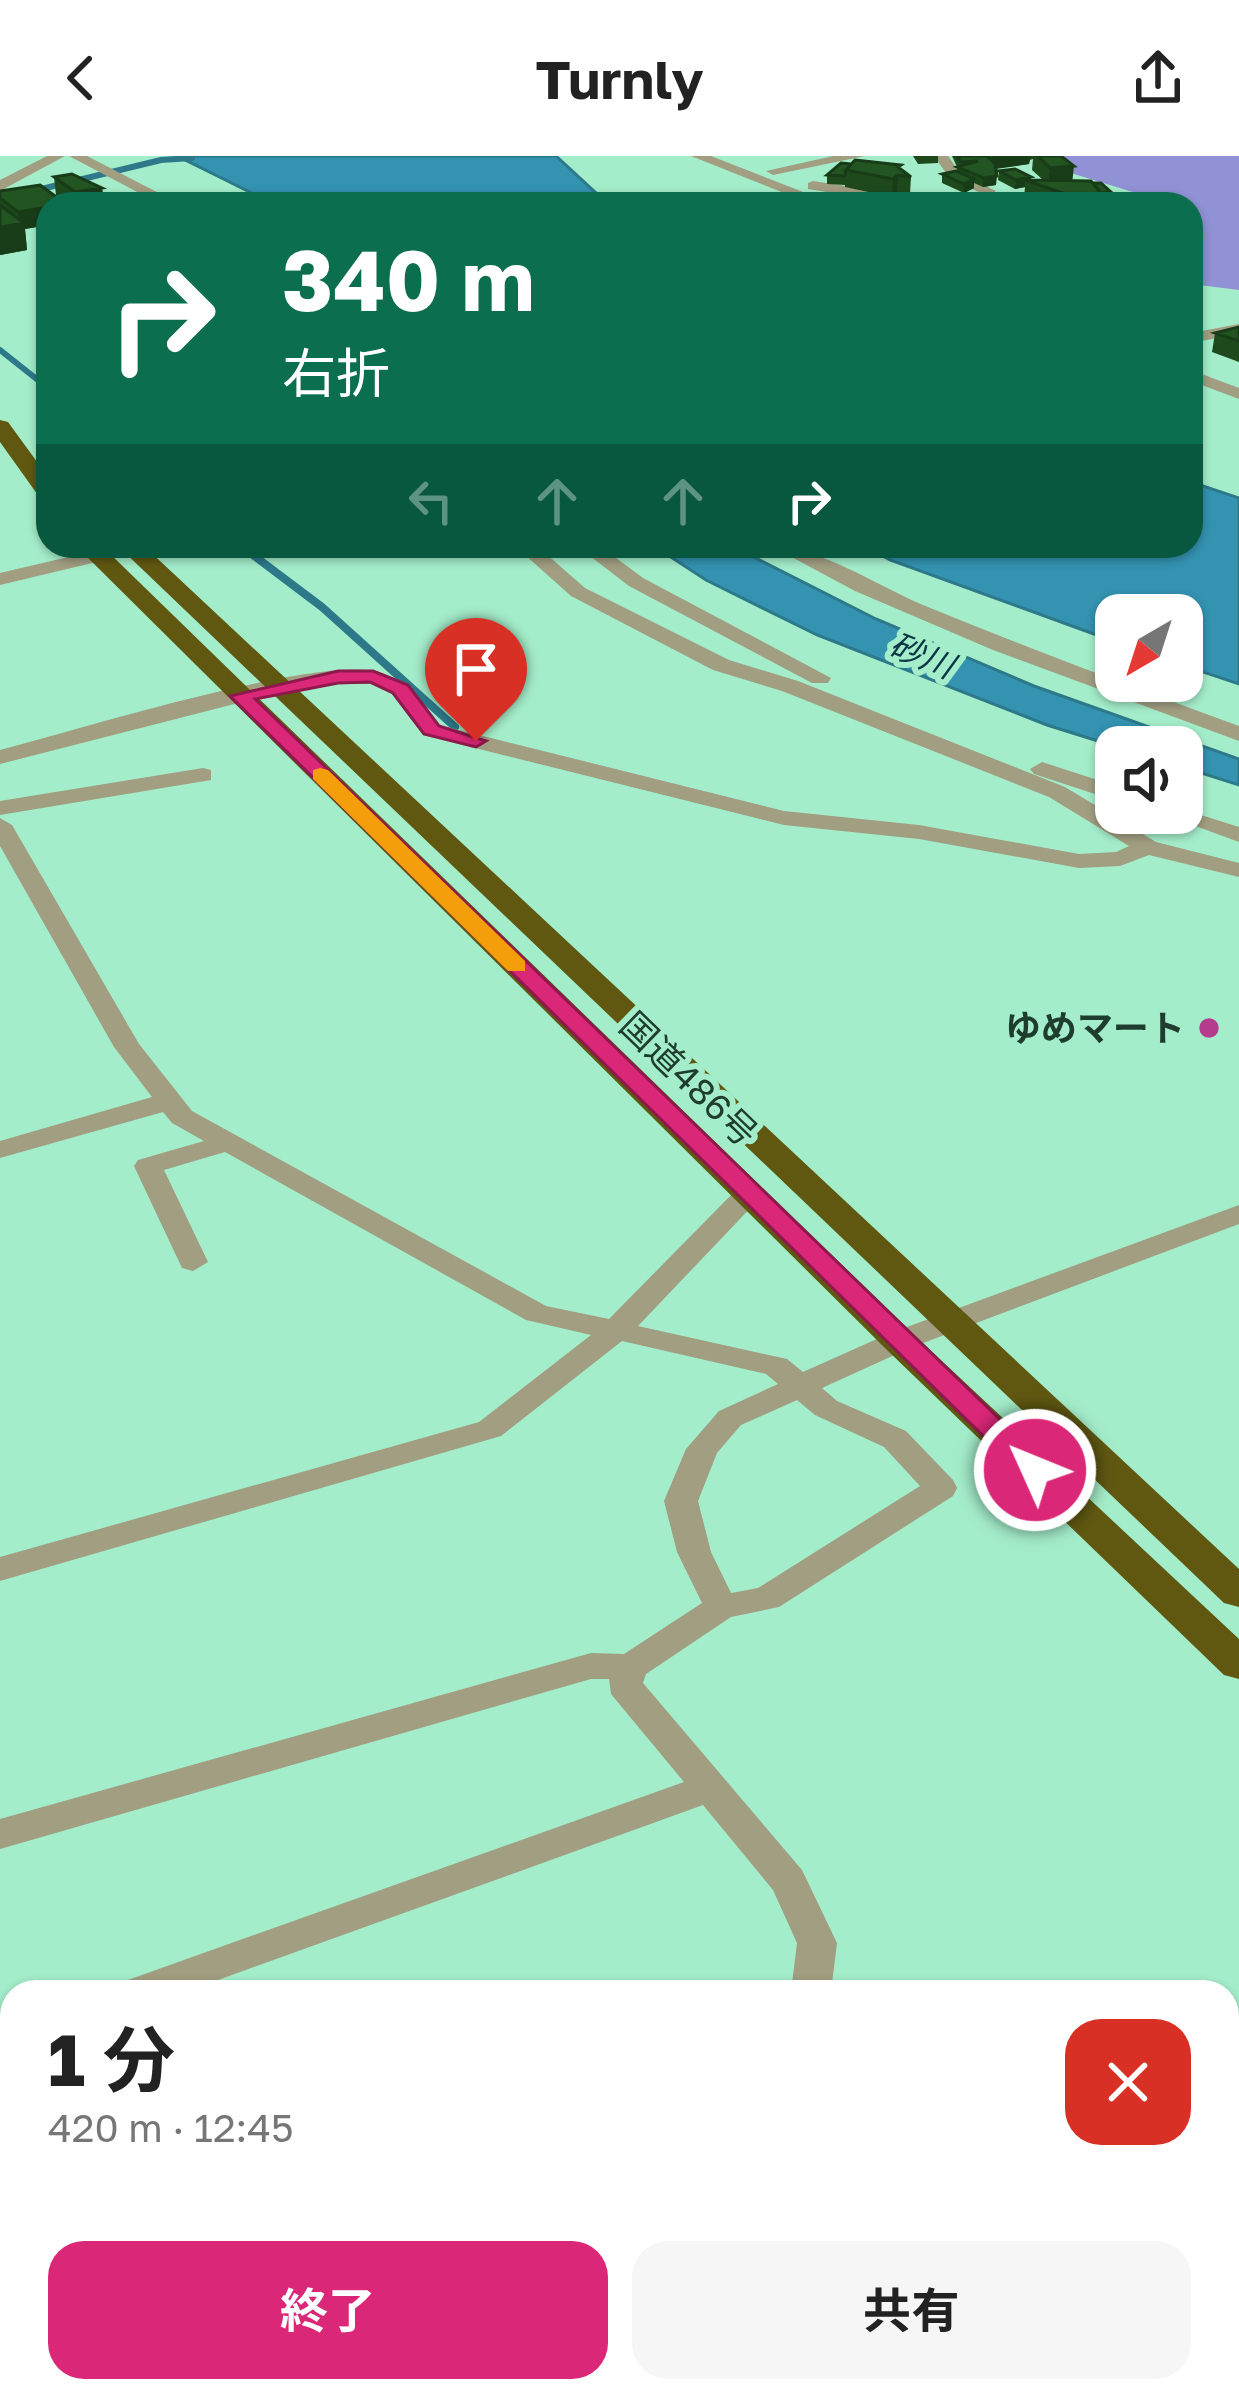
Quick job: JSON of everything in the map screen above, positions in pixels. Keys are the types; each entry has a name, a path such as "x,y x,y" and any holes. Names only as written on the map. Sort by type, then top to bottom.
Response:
{"highway":[{"path":"0,424 36,456"},
{"path":"0,424 36,476"},
{"name":"国道486号","path":"113,558 240,696 899,1341 1239,1664"},
{"name":"国道486号","path":"117,558 281,686 1239,1593"}],"street":[{"path":"698,156 809,192"},
{"path":"730,156 813,192"},
{"path":"772,171 858,156"},
{"path":"941,156 956,177 991,192"},
{"path":"0,186 53,158 108,171"},
{"path":"53,158 126,192"},
{"path":"84,158 149,192"},
{"path":"1050,192 1058,191"},
{"path":"1203,336 1239,329"},
{"path":"1203,358 1223,365"},
{"path":"1203,380 1239,394"},
{"path":"0,580 75,558"},
{"path":"539,558 578,592 721,665 790,686 1239,859"},
{"path":"603,558 636,582 790,666 1095,786"},
{"path":"805,558 1001,645 1239,734"},
{"path":"0,757 281,686 373,676 400,689 431,730 784,818 920,832 1079,861 1120,860 1147,847"},
{"path":"0,808 203,775"},
{"path":"1057,792 1147,847 1239,870"},
{"path":"1203,823 1239,835"},
{"path":"0,825 127,1047 182,1117 537,1313 776,1366 826,1408 896,1438 941,1488 767,1598 721,1607 631,1666 591,1666 0,1834"},
{"path":"0,1150 170,1101"},
{"path":"194,1262 148,1166 229,1142"},
{"path":"0,1569 490,1429 614,1332 749,1193"},
{"path":"721,1607 694,1552 681,1501 702,1449 730,1418 803,1389 899,1341 1239,1214"},
{"path":"631,1666 624,1685 788,1881 817,1943 813,1980"},
{"path":"173,1980 710,1788"}],"shaded area":[{"path":"1053,156 1239,156 1239,290 1203,286 1203,192 1133,192 1061,170"}],"water":[{"path":"177,156 556,156 595,192 250,192"},
{"path":"1203,486 1239,498 1239,684 1203,672 1203,594 1095,594 1095,634 886,558 1203,558"},
{"name":"砂川","path":"672,558 756,558 876,619 1034,686 1146,726 1095,726 1095,740 817,635 706,580"},
{"path":"1203,746 1239,759 1239,785 1203,774"}],"building":[{"path":"957,156 987,156 997,176 984,178 957,167 978,161 961,162"},
{"path":"1038,156 1061,156 1074,166 1050,168"},
{"path":"855,160 901,165 898,167 911,177 893,179 846,170"},
{"path":"841,163 851,164 845,176 827,175"},
{"path":"1015,169 1031,177 1016,180 999,171"},
{"path":"956,171 974,179 964,184 942,174"},
{"path":"72,174 102,188 75,192 54,177"},
{"path":"1025,180 1091,181 1100,192 1060,192"},
{"path":"40,185 50,192 36,192 36,209 18,212 0,198 0,191"},
{"path":"0,205 24,223 0,227"},
{"path":"1239,327 1239,341 1215,333"}],"waterway":[{"path":"29,192 161,160 192,158"},
{"path":"0,350 36,378"},
{"path":"257,558 322,607 455,727"}],"slow traffic":[{"path":"320,774 517,966"}],"place":[{"name":"ゆめマート","path":"1209,1028"}],"route":[{"path":"476,741 431,730 400,689 373,676 338,677 240,696 1035,1470"}]}
